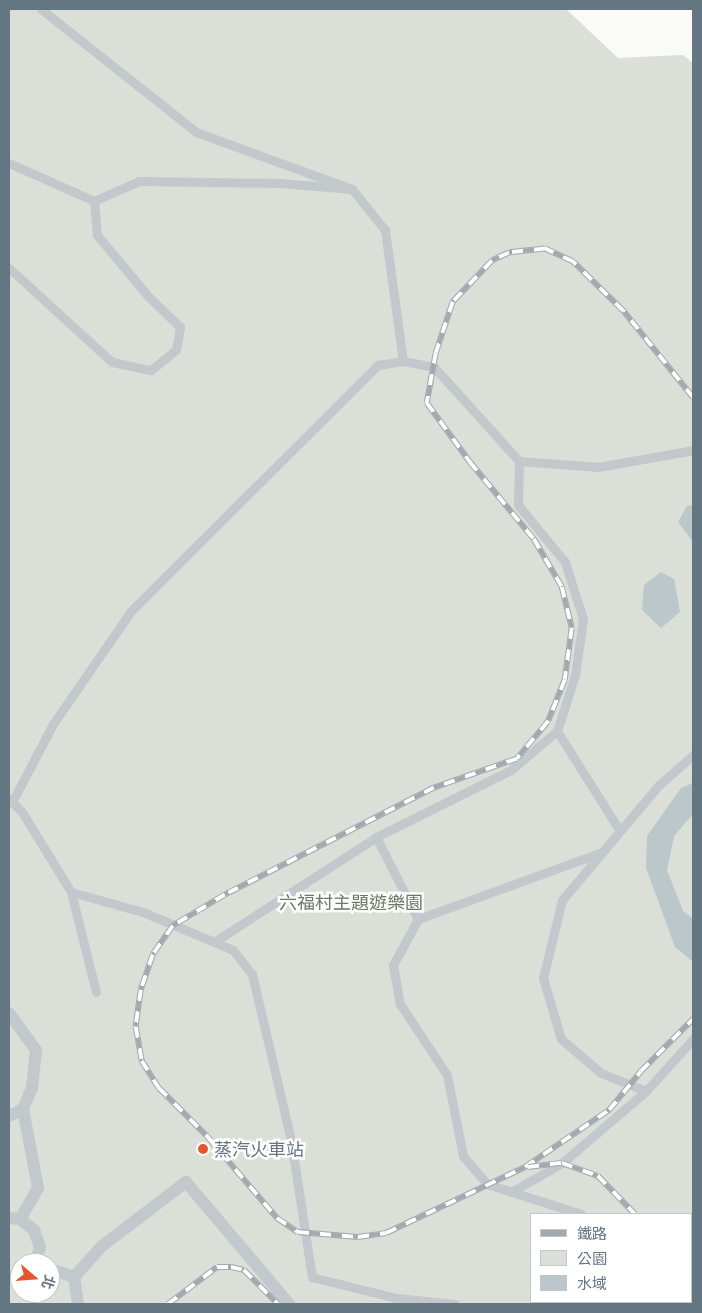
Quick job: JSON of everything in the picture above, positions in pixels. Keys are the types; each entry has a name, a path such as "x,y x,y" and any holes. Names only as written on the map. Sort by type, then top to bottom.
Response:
{"street":[{"path":"9,1012 36,1050 32,1088 22,1109 9,1116"},
{"path":"22,1109 38,1188 14,1218 28,1223 38,1238 36,1253"},
{"path":"78,1304 74,1278 102,1246 186,1182 289,1304"},
{"path":"60,1273 74,1278"}],"lane":[{"path":"41,9 196,132 352,189 385,230 403,361"},
{"path":"9,163 94,201 140,181 280,183 352,189"},
{"path":"9,268 112,362 151,370 176,350 180,327 148,296 97,235 94,201"},
{"path":"96,992 71,892 22,812 10,800 53,724 130,611 378,365 403,361 434,367 519,461 518,505 565,562 583,619 575,675 557,731 511,770 376,837 214,942"},
{"path":"519,461 598,467 693,450"},
{"path":"557,731 620,832"},
{"path":"646,1091 601,1073 561,1039 543,978 562,900 659,785 693,755"},
{"path":"376,837 418,918"},
{"path":"578,1213 487,1184 464,1156 447,1075 400,1004 393,964 418,918 603,852"},
{"path":"71,892 143,912 233,950 252,974 291,1140 312,1277 396,1298 455,1304"},
{"path":"511,1192 562,1163 646,1091 693,1039"}],"green space":[{"name":"六福村主題遊樂園","path":"9,9 566,9 618,58 683,55 693,63 693,1304 9,1304"}],"water":[{"path":"693,505 693,542 678,522 687,506"},
{"path":"661,572 674,579 680,612 661,628 642,610 644,585"},
{"path":"693,783 693,814 674,836 667,870 683,911 693,919 693,962 675,947 646,868 647,836 681,788"}],"railway":[{"path":"693,398 623,311 573,262 545,249 509,253 492,261 453,302 436,353 427,403 470,462 534,539 562,587 572,628 565,680 548,722 517,759 434,788 225,895 173,926 153,955 141,990 136,1027 142,1061 159,1088 207,1136 277,1218 298,1232 358,1237 386,1233 525,1167 609,1110 641,1071 693,1019"},
{"path":"528,1167 562,1163 598,1176 634,1213"},
{"path":"168,1304 217,1267 231,1267 244,1270 278,1304"}],"place":[{"name":"蒸汽火車站","path":"203,1149"}]}
